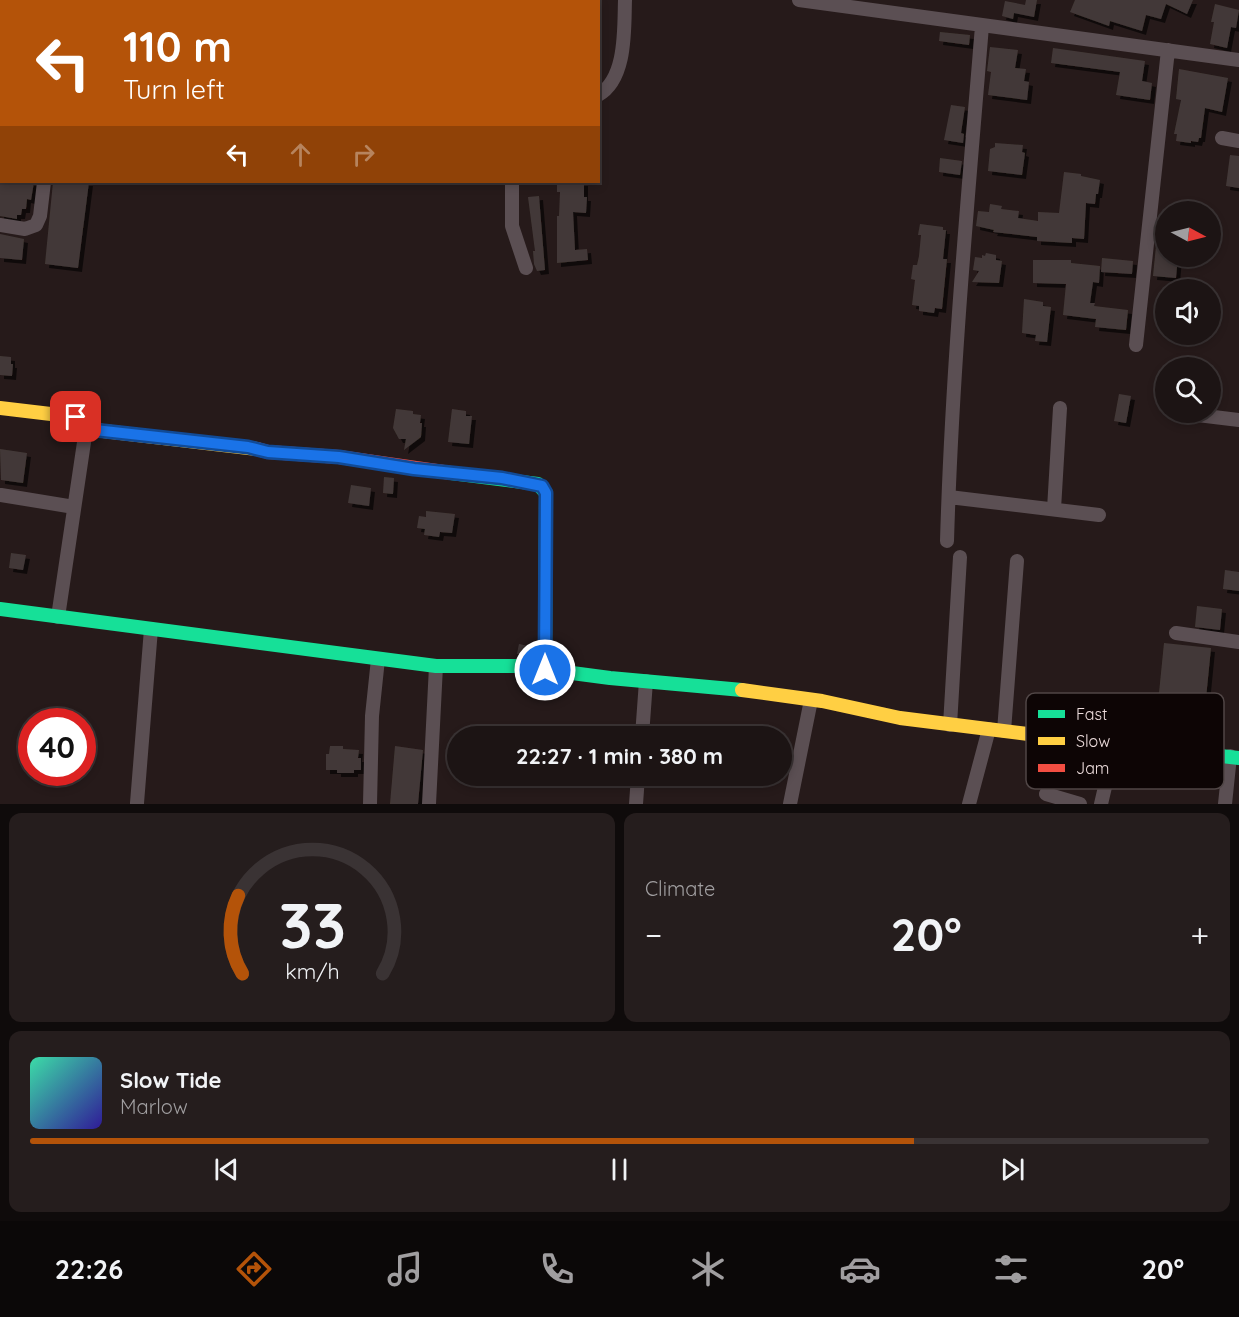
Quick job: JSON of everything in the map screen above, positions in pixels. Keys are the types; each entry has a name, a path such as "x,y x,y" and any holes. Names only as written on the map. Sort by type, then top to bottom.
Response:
{"street":[{"path":"600,94 609,87 622,58 626,0"},
{"path":"799,0 1239,60"},
{"path":"947,542 955,352 982,26"},
{"path":"1136,345 1168,50"},
{"path":"1222,138 1239,141"},
{"path":"0,225 26,228 36,225 40,216 44,183"},
{"path":"512,183 512,226 526,268"},
{"path":"0,408 76,417 83,421 86,429 58,617"},
{"path":"1054,509 1060,408"},
{"path":"1221,418 1239,420"},
{"path":"86,429 248,447 268,452 339,457 542,486 546,493 545,670"},
{"path":"1,495 74,507"},
{"path":"949,497 1099,515"},
{"path":"950,725 960,557"},
{"path":"1004,731 1017,561"},
{"path":"0,609 436,666 519,666 744,690 811,700 900,718 1026,734"},
{"path":"137,803 151,629"},
{"path":"1176,633 1239,642"},
{"path":"370,804 372,716 378,659"},
{"path":"429,804 436,666"},
{"path":"643,726 646,681"},
{"path":"790,804 811,700"},
{"path":"969,804 989,729"},
{"path":"1225,804 1234,757"},
{"path":"636,804 637,786"},
{"path":"1101,804 1104,789"},
{"path":"1046,794 1080,804"}],"building":[{"path":"1026,0 1037,0 1034,17 1014,13 1013,19 1002,16 1005,1 1025,5"},
{"path":"1075,0 1193,0 1187,14 1166,4 1161,19 1146,15 1142,31 1110,21 1109,26 1070,12"},
{"path":"1215,4 1239,10 1236,28 1231,27 1227,48 1210,44"},
{"path":"940,32 970,35 969,45 939,41"},
{"path":"990,47 1018,50 1015,68 1026,69 1024,81 1029,82 1027,100 988,95 991,72 987,71"},
{"path":"1053,48 1145,61 1142,81 1152,83 1150,100 1116,95 1120,72 1051,63"},
{"path":"1179,69 1228,78 1222,112 1205,108 1201,138 1198,142 1176,141 1177,134 1174,134 1181,100 1176,99"},
{"path":"951,105 965,107 961,133 964,134 963,143 944,140"},
{"path":"995,143 1023,145 1022,152 1025,153 1022,175 988,171 990,149 995,147"},
{"path":"1230,155 1239,156 1239,188 1226,186"},
{"path":"940,158 962,161 960,175 939,172"},
{"path":"1064,172 1100,180 1095,204 1086,203 1084,239 1072,238 1072,243 1037,241 1037,237 993,232 994,230 976,226 978,211 989,212 990,204 1002,206 1001,209 1019,211 1018,218 1038,221 1038,212 1059,213"},
{"path":"0,183 34,183 31,200 27,199 26,209 22,209 17,219 0,216"},
{"path":"53,183 89,183 78,268 45,264"},
{"path":"557,183 584,183 584,197 587,197 586,213 573,212 575,250 587,249 588,260 557,263 557,216 559,216 560,192 557,192"},
{"path":"539,196 545,270 537,271 534,264 533,251 535,251 528,197"},
{"path":"920,224 943,227 943,230 946,230 943,259 947,259 942,309 935,308 934,313 919,311 919,306 912,305 915,280 911,279 913,265 917,265 919,256"},
{"path":"0,234 24,239 22,260 0,258"},
{"path":"986,253 996,255 996,260 1002,261 999,283 972,282 979,271 973,270 975,257 982,258 982,255 985,256"},
{"path":"1155,256 1155,267 1177,267 1176,278 1153,276"},
{"path":"1102,258 1133,261 1132,274 1101,272"},
{"path":"1033,260 1071,260 1071,263 1100,266 1099,283 1093,282 1090,303 1095,303 1094,306 1128,310 1126,330 1095,327 1096,319 1063,315 1066,284 1033,283"},
{"path":"1024,299 1043,302 1043,306 1051,307 1047,342 1035,341 1036,335 1022,333"},
{"path":"0,356 11,357 12,376 0,375"},
{"path":"1119,394 1131,396 1126,423 1114,421"},
{"path":"396,409 413,411 413,414 421,415 421,437 404,450 406,439 399,439 393,428"},
{"path":"452,409 466,411 466,416 472,416 469,444 448,442"},
{"path":"0,449 27,453 23,483 1,480"},
{"path":"384,477 394,478 393,494 383,493"},
{"path":"351,485 371,488 369,506 348,503"},
{"path":"426,511 455,514 452,533 440,532 439,537 424,535 425,529 417,528 419,516 426,517"},
{"path":"11,553 26,555 23,570 9,568"},
{"path":"1225,570 1239,572 1239,591 1223,589"},
{"path":"1197,606 1222,609 1220,630 1195,627"},
{"path":"1164,643 1211,648 1206,693 1159,693"},
{"path":"519,644 533,647 533,656 517,654"},
{"path":"330,746 359,750 361,770 354,770 354,773 337,773 337,770 326,770 326,754 329,754"},
{"path":"395,746 423,750 418,804 390,804"}],"traffic: fast":[{"path":"451,473 538,484 546,493 545,670"},
{"path":"0,609 436,666 519,666 610,678 742,690"},
{"path":"1224,756 1239,758"}],"traffic: slow":[{"path":"0,408 76,417 83,421 86,429 257,449"},
{"path":"742,690 822,701 900,718 1026,734"}],"traffic: jam":[{"path":"257,449 268,452 339,457 451,473"}],"route":[{"path":"76,417 83,421 86,429 248,447 268,452 339,457 414,469 502,478 542,486 546,493 545,670"}]}
